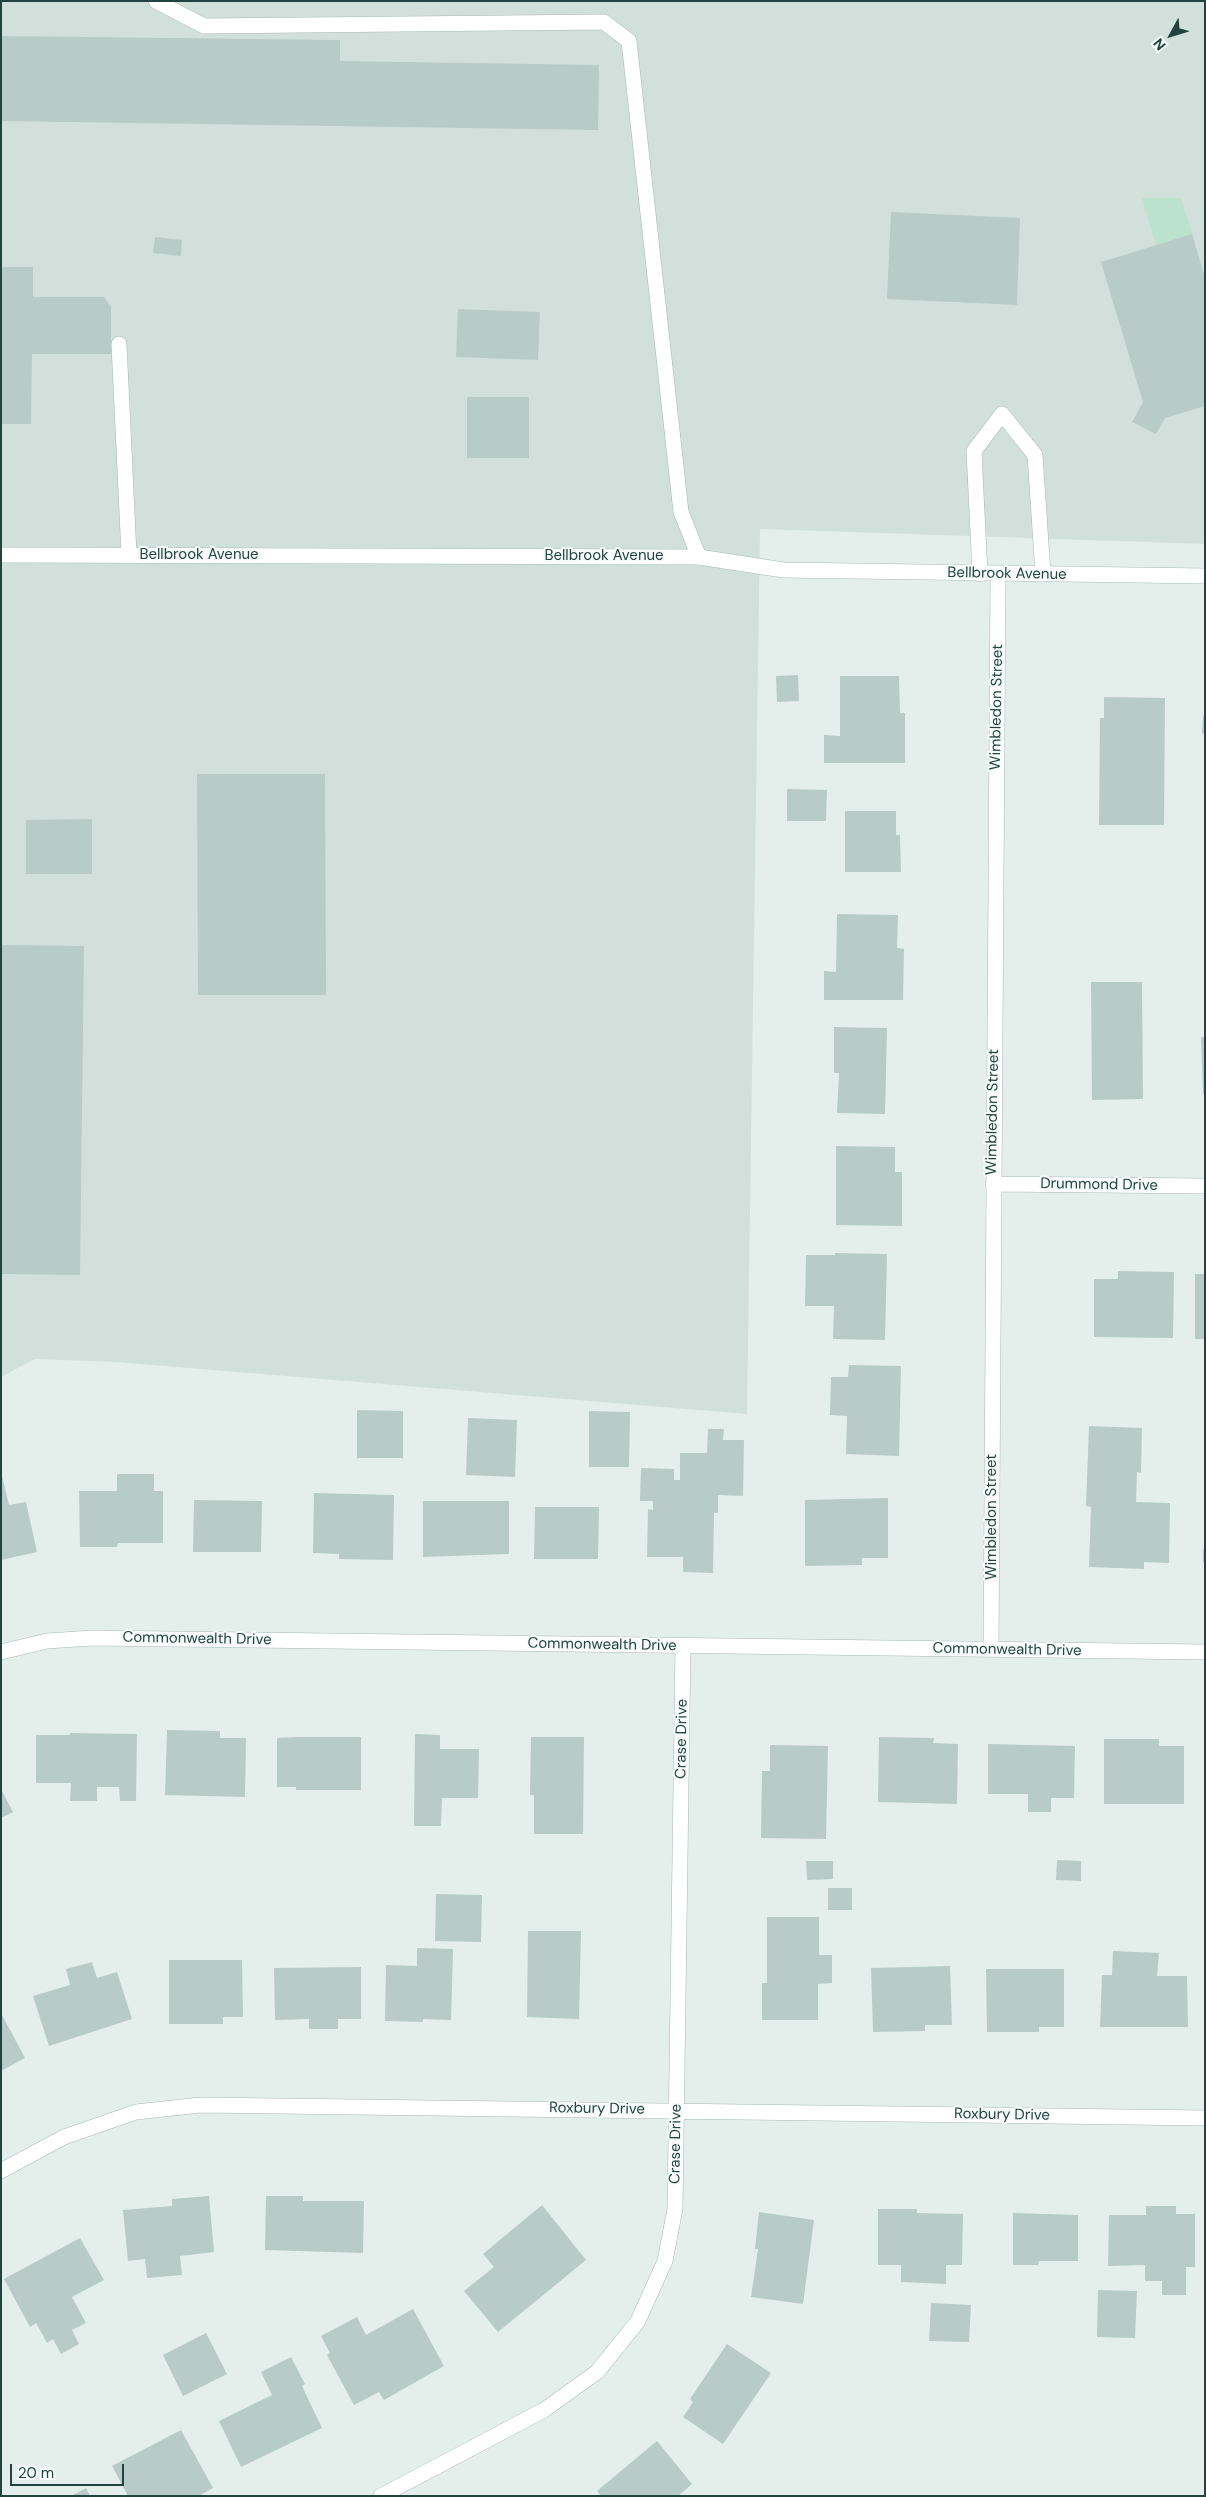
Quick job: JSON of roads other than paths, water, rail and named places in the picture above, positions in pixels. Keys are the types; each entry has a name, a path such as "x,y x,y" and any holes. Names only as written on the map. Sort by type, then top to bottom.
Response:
{"street":[{"path":"156,1 204,26 604,22 629,41 681,512 699,556"},
{"path":"119,344 129,554"},
{"path":"980,574 974,451 1002,414 1034,455 1042,574"},
{"name":"Bellbrook Avenue","path":"1,555 699,556 783,570 1205,576"},
{"name":"Wimbledon Street","path":"991,1650 998,574"},
{"name":"Drummond Drive","path":"993,1184 1205,1186"},
{"name":"Commonwealth Drive","path":"1,1652 47,1641 92,1638 1205,1652"},
{"name":"Crase Drive","path":"381,2496 544,2410 597,2372 638,2321 665,2261 675,2209 684,1646"},
{"name":"Roxbury Drive","path":"1,2171 64,2137 136,2112 201,2105 1205,2118"}]}
